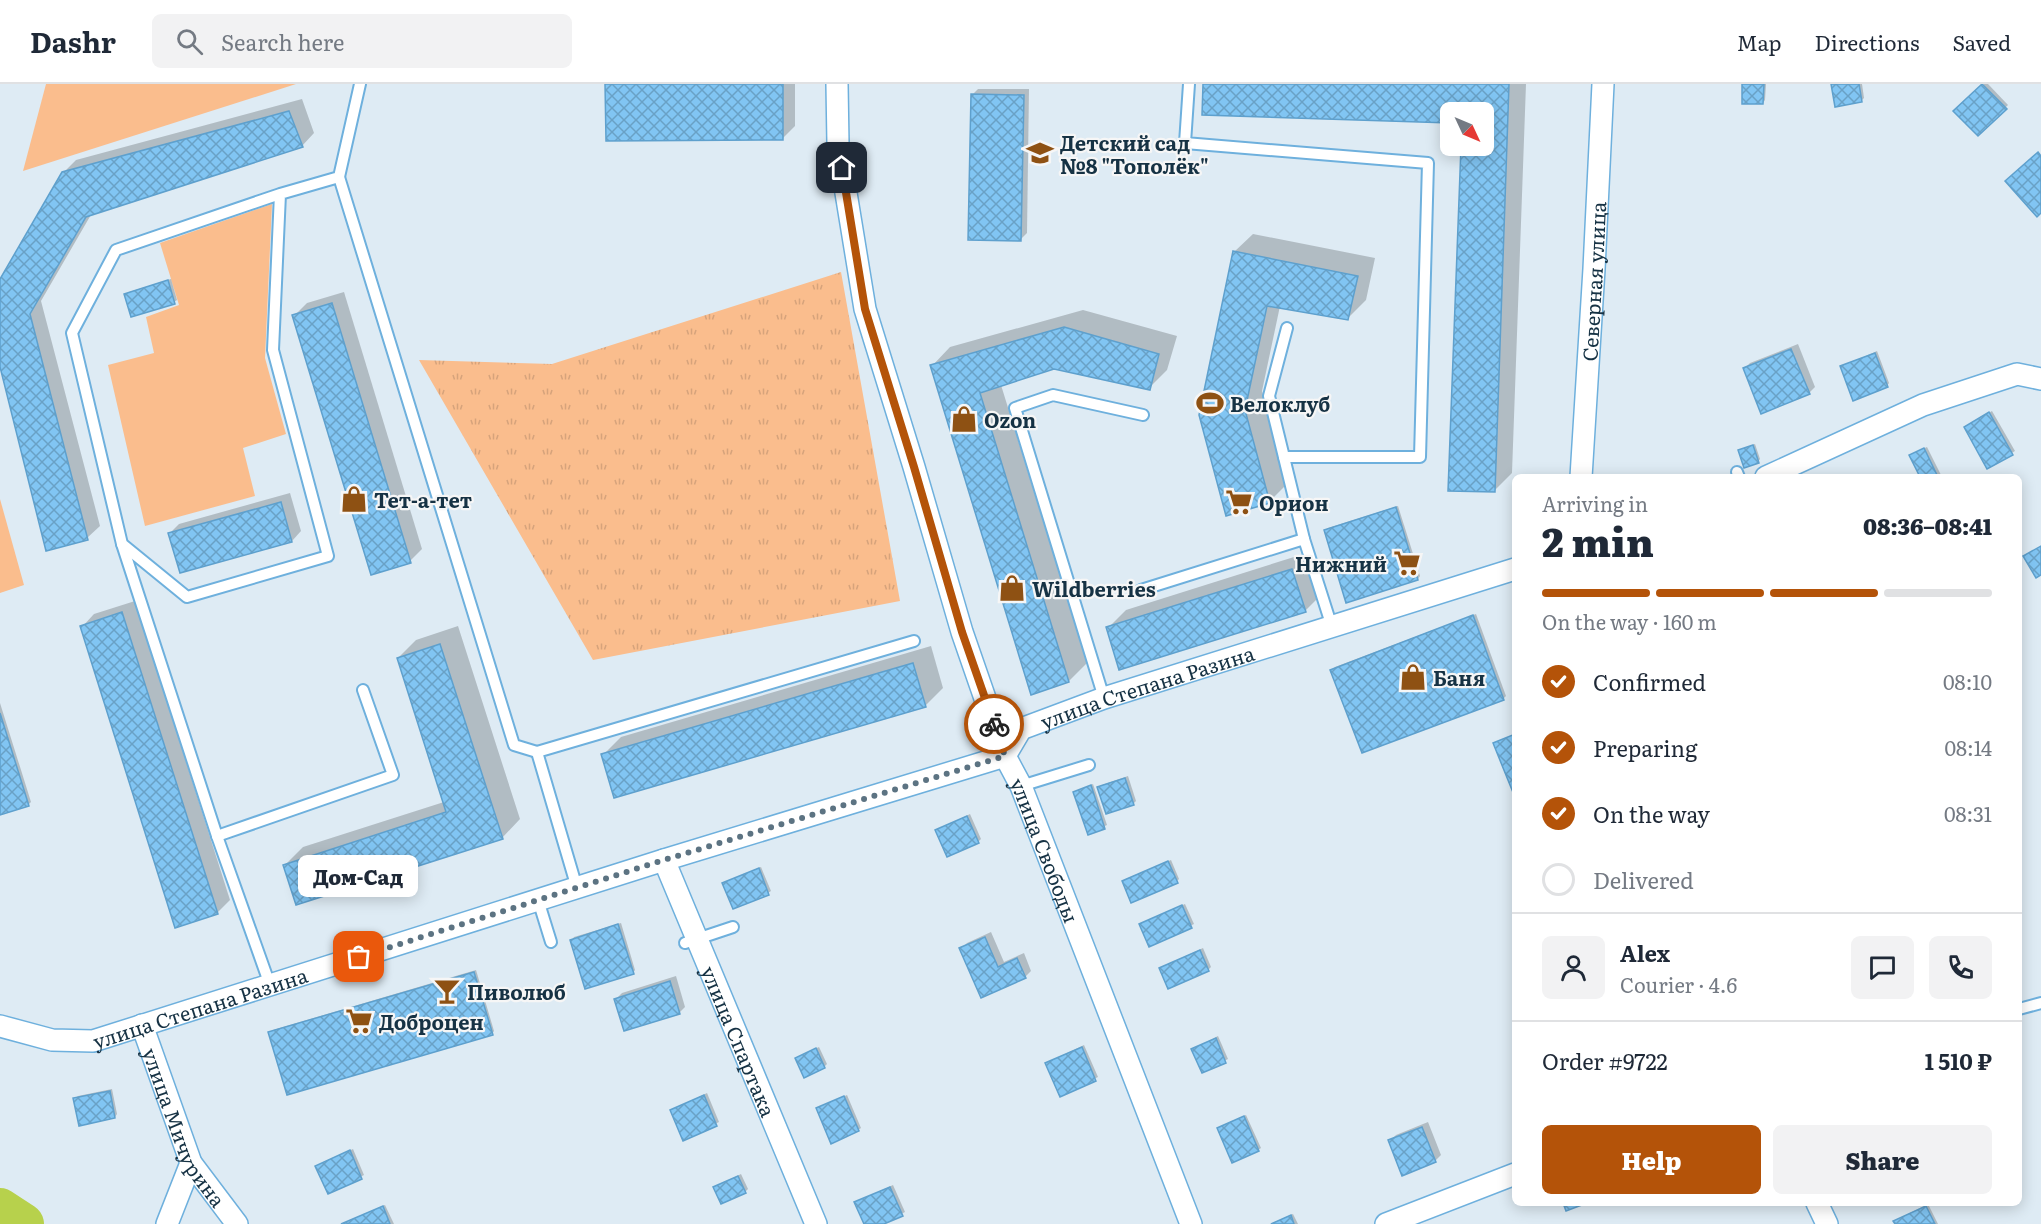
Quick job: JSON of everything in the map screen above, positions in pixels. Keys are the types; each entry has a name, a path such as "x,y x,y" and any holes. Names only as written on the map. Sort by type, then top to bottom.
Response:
{"street":[{"name":"улица Свободы","path":"837,84 838,144 865,309 962,632 1005,756 1021,786 1191,1224"},
{"name":"Северная улица","path":"1581,474 1603,84"},
{"path":"1773,474 1923,405 2018,374 2041,379"},
{"name":"улица Степана Разина","path":"0,1026 52,1040 93,1041 664,860 1005,756 1021,729 1104,698 1512,570"},
{"name":"улица Спартака","path":"664,860 691,941 816,1224"},
{"name":"улица Мичурина","path":"142,1025 191,1163 237,1224"},
{"path":"167,1224 191,1163"},
{"path":"1386,1224 1512,1175"},
{"path":"1818,1206 1827,1224"}],"lane":[{"path":"360,84 339,177 514,745 537,752 914,641"},
{"path":"1189,84 1185,142 1428,163 1420,458 1284,457"},
{"path":"270,985 217,836 122,544 72,333 116,250 280,194 339,177"},
{"path":"122,544 187,597 328,556 273,350 280,194"},
{"path":"1287,328 1269,396 1304,539 1332,627"},
{"path":"1104,698 1015,408 1053,395 1143,415"},
{"path":"1141,590 1304,539"},
{"path":"217,836 393,775 363,690"},
{"path":"537,752 577,888"},
{"path":"1021,786 1089,765"},
{"path":"538,900 550,942"},
{"path":"691,941 733,927"},
{"path":"2022,1008 2041,1003"}],"green space":[{"path":"46,84 296,84 23,171"},
{"path":"272,204 265,358 286,434 243,448 255,496 145,526 108,365 154,353 146,317 179,305 160,243"},
{"path":"841,272 900,601 593,660 419,360 552,364"},
{"path":"0,499 24,585 0,593"}],"building":[{"path":"605,84 783,84 783,140 606,141"},
{"path":"1203,84 1509,84 1495,492 1448,491 1461,156 1494,156 1494,102 1440,102 1440,123 1202,115"},
{"path":"1742,84 1764,84 1763,104 1742,104"},
{"path":"1831,84 1859,84 1862,102 1835,107"},
{"path":"1982,84 2007,109 1978,136 1953,111"},
{"path":"971,94 1024,95 1021,241 968,240"},
{"path":"289,111 303,147 86,217 30,314 88,540 46,551 0,367 0,279 62,172"},
{"path":"2038,152 2041,156 2041,213 2037,217 2005,181"},
{"path":"1233,251 1358,276 1348,320 1267,306 1245,410 1270,503 1226,516 1199,415"},
{"path":"168,280 175,304 131,317 124,294"},
{"path":"332,303 411,563 371,575 292,315"},
{"path":"1064,327 1159,354 1150,390 1054,369 980,393 1069,682 1031,695 930,365"},
{"path":"1791,349 1810,394 1761,414 1743,368"},
{"path":"1875,353 1888,387 1853,401 1840,366"},
{"path":"1989,412 2013,455 1987,469 1964,427"},
{"path":"1753,445 1759,463 1744,468 1738,450"},
{"path":"1924,448 1937,474 1918,474 1909,455"},
{"path":"281,502 292,542 180,573 168,533"},
{"path":"1396,507 1418,580 1346,603 1324,530"},
{"path":"2041,546 2041,575 2036,578 2023,556"},
{"path":"1292,569 1306,612 1119,670 1106,627"},
{"path":"122,612 218,914 175,928 80,626"},
{"path":"1473,615 1504,700 1362,753 1330,670"},
{"path":"440,644 503,839 296,905 283,865 446,812 397,658"},
{"path":"913,663 926,707 614,798 601,754"},
{"path":"0,713 29,806 0,815"},
{"path":"1512,735 1512,790 1493,743"},
{"path":"1125,778 1134,805 1106,814 1097,787"},
{"path":"1091,785 1105,829 1088,835 1073,792"},
{"path":"967,816 979,843 947,857 935,830"},
{"path":"1168,861 1178,883 1131,903 1122,881"},
{"path":"759,868 769,895 733,909 722,883"},
{"path":"1182,905 1192,928 1149,947 1139,924"},
{"path":"618,924 634,974 585,989 570,940"},
{"path":"985,937 998,967 1017,958 1026,978 981,998 959,948"},
{"path":"1200,950 1209,971 1168,989 1159,968"},
{"path":"474,972 493,1035 287,1095 268,1032"},
{"path":"670,981 680,1014 624,1031 614,999"},
{"path":"1216,1038 1226,1063 1202,1073 1191,1049"},
{"path":"1082,1047 1096,1081 1060,1097 1045,1063"},
{"path":"816,1048 825,1068 804,1078 795,1058"},
{"path":"110,1091 115,1118 79,1126 73,1098"},
{"path":"704,1095 717,1126 683,1141 670,1110"},
{"path":"844,1096 859,1131 831,1144 816,1108"},
{"path":"1244,1116 1259,1151 1232,1163 1217,1128"},
{"path":"1422,1127 1436,1162 1402,1176 1388,1140"},
{"path":"350,1150 362,1179 328,1194 315,1166"},
{"path":"738,1176 746,1193 721,1204 713,1187"},
{"path":"890,1187 903,1216 884,1224 864,1224 854,1202"},
{"path":"383,1206 390,1224 341,1224"},
{"path":"1564,1206 1579,1206 1566,1211"},
{"path":"1926,1206 1935,1224 1895,1224 1893,1221"},
{"path":"1291,1215 1294,1224 1271,1224"}],"waterway":[{"path":"0,1209 23,1224"}],"way so far":[{"path":"359,957 664,860 1005,756 994,724"}],"place":[{"name":"Детский сад №8 \"Тополёк\"","path":"1040,153"},
{"name":"Велоклуб","path":"1210,403"},
{"name":"Ozon","path":"964,419"},
{"name":"Тет-а-тет","path":"354,499"},
{"name":"Орион","path":"1239,502"},
{"name":"Нижний","path":"1407,563"},
{"name":"Wildberries","path":"1012,588"},
{"name":"Баня","path":"1413,677"},
{"name":"Дом-Сад","path":"359,957"},
{"name":"Пиволюб","path":"447,991"},
{"name":"Доброцен","path":"359,1021"}],"route":[{"path":"842,168 865,309 962,632 994,724"}]}
